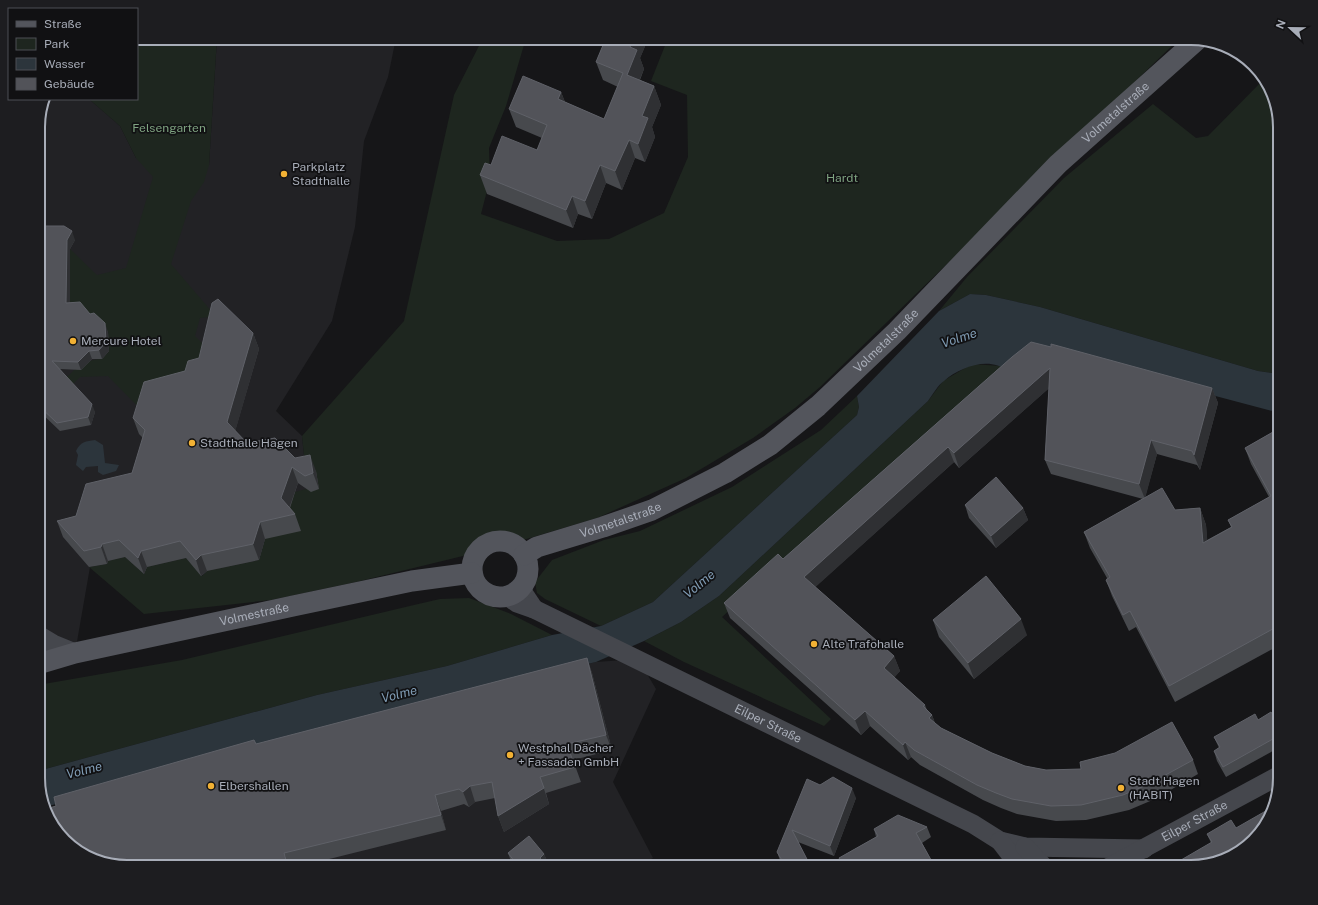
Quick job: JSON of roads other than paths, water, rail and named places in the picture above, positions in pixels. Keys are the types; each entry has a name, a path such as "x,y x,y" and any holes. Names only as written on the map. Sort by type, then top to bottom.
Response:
{"main road":[{"name":"Volmetalstraße","path":"524,555 537,548 652,510 725,473 770,445 806,416 896,330 1058,164 1192,45"},
{"path":"494,541 504,541 513,544 524,555 528,572 526,580 513,592 496,597 486,594 480,588 472,573 475,557 481,549 494,541"},
{"name":"Volmestraße","path":"45,662 75,653 412,581 472,573"}],"street":[{"name":"Eilper Straße","path":"513,592 517,603 534,608 973,824 1000,841 1025,847 1144,849"},
{"path":"45,639 75,653"},
{"name":"Eilper Straße","path":"1123,860 1273,779"},
{"name":"Eilper Straße","path":"1000,841 1015,860"},
{"path":"1000,841 1002,860"},
{"path":"1025,847 1037,860"}],"water":[{"name":"Volme","path":"970,294 986,295 1040,307 1258,371 1273,373 1273,411 1091,363 1008,371 992,364 975,365 958,371 942,383 928,401 719,596 681,622 644,641 596,662 505,683 50,806 45,784 45,769 317,695 447,666 552,635 601,626 653,602 857,415 859,407 857,396 939,311"},
{"path":"95,440 103,445 105,463 119,465 116,471 103,475 98,472 98,466 86,467 83,471 76,465 78,455 76,451 79,446 84,442"}],"place":[{"name":"Parkplatz Stadthalle","path":"284,174"},
{"name":"Mercure Hotel","path":"73,341"},
{"name":"Stadthalle Hagen","path":"192,443"},
{"name":"Alte Trafohalle","path":"814,644"},
{"name":"Westphal Dächer + Fassaden GmbH","path":"510,755"},
{"name":"Elbershallen","path":"211,786"},
{"name":"Stadt Hagen (HABIT)","path":"1121,788"}],"park label":[{"name":"Felsengarten","path":"169,128"},
{"name":"Hardt","path":"842,178"}]}
